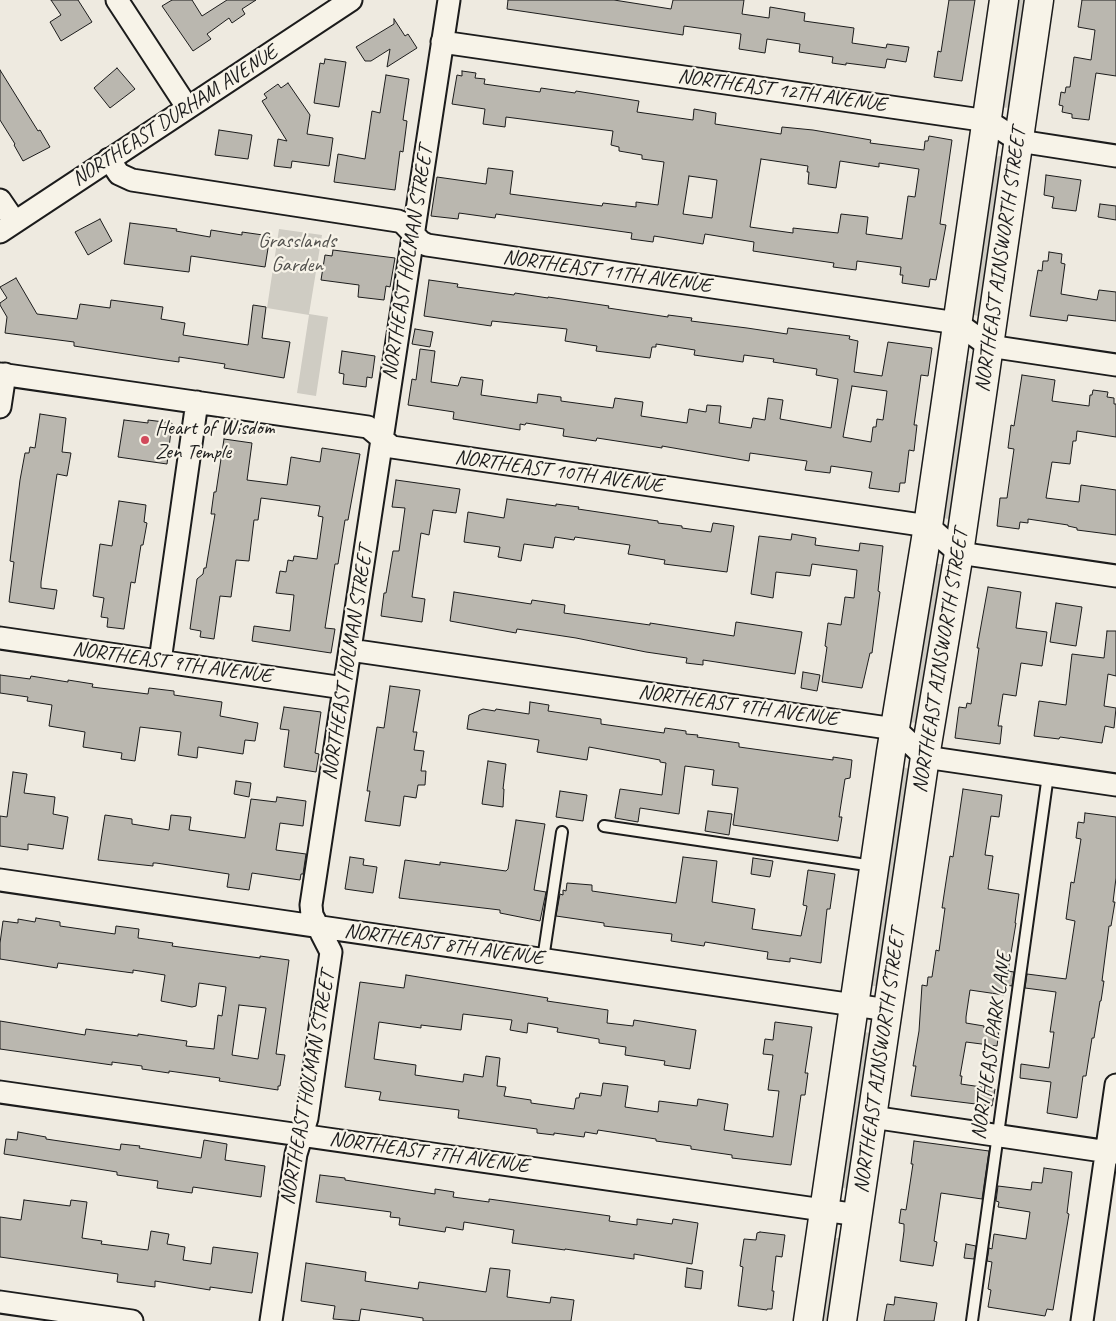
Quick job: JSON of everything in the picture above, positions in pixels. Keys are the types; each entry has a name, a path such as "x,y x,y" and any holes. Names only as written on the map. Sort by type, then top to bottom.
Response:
{"street":[{"path":"117,0 187,107"},
{"name":"NORTHEAST DURHAM AVENUE","path":"7,227 351,0"},
{"name":"NORTHEAST HOLMAN STREET","path":"270,1321 296,1154 307,1118 331,952 311,911 311,905 449,0"},
{"name":"NORTHEAST AINSWORTH STREET","path":"808,1321 874,866 928,526 1004,0"},
{"name":"NORTHEAST AINSWORTH STREET","path":"842,1321 925,757 959,553 1038,0"},
{"name":"NORTHEAST 12TH AVENUE","path":"442,42 988,121 1019,141 1116,156"},
{"name":"NORTHEAST 11TH AVENUE","path":"109,159 119,174 132,180 398,221 403,223 412,234 427,245 957,323 989,346 1116,365"},
{"path":"0,200 7,227"},
{"path":"0,407 2,374"},
{"name":"NORTHEAST 10TH AVENUE","path":"2,374 368,427 392,448 928,526"},
{"path":"160,661 197,402"},
{"path":"928,526 959,553 1116,576"},
{"name":"NORTHEAST 9TH AVENUE","path":"0,638 344,688"},
{"name":"NORTHEAST 9TH AVENUE","path":"350,650 895,729"},
{"path":"895,729 925,757 1116,785"},
{"name":"NORTHEAST 8TH AVENUE","path":"0,880 888,1010"},
{"path":"1082,1321 1111,1153 1116,1084"},
{"name":"NORTHEAST 7TH AVENUE","path":"0,1092 858,1215"},
{"path":"872,1117 1111,1153"},
{"path":"0,1302 132,1321"}],"lane":[{"name":"NORTHEAST PARK LANE","path":"972,1321 1048,775"},
{"path":"604,826 874,866"},
{"path":"544,960 562,832"}],"green space":[{"path":"1012,0 1031,0 1011,107 1003,108 999,99"},
{"path":"1000,156 1005,159 986,312 978,316 971,314 993,157"},
{"name":"Grasslands Garden","path":"279,229 322,235 309,314 328,317 316,396 297,393 309,315 267,308"},
{"path":"964,361 971,361 976,365 953,517 947,519 942,517"},
{"path":"935,564 941,564 946,568 921,722 916,723 910,722 906,717"},
{"path":"903,767 914,773 880,986 874,986 869,985 898,769"},
{"path":"863,1032 871,1033 854,1180 847,1189 840,1187"},
{"path":"832,1238 841,1238 834,1321 815,1321"}],"building":[{"path":"51,0 78,0 92,22 61,41 50,22 61,15"},
{"path":"172,0 192,0 202,16 227,0 256,0 242,9 245,14 232,23 229,18 207,34 211,39 193,51 162,6"},
{"path":"508,0 614,0 671,9 673,0 744,0 742,14 769,18 770,7 805,13 804,21 854,28 852,43 886,48 887,44 909,47 906,62 887,59 885,68 846,63 846,65 832,63 833,57 799,52 800,44 767,39 765,53 739,49 741,34 684,26 683,35 507,9"},
{"path":"949,0 975,0 962,81 934,77 938,51 941,52"},
{"path":"1082,0 1116,0 1116,76 1096,73 1089,120 1072,118 1072,114 1062,112 1063,106 1059,105 1061,92 1065,93 1066,87 1070,87 1074,57 1091,60 1095,30 1078,27"},
{"path":"394,19 405,36 408,34 417,48 387,67 390,49 371,61 365,61 356,47 394,24"},
{"path":"325,59 346,62 339,107 314,103 320,63 324,64"},
{"path":"117,68 135,89 110,108 94,88"},
{"path":"0,70 50,147 23,161 0,120"},
{"path":"462,71 476,73 475,78 485,79 484,84 540,92 541,88 575,93 576,91 639,101 637,112 693,120 694,109 716,113 715,124 781,134 782,127 813,130 871,140 870,143 924,150 925,141 928,141 929,136 952,140 940,224 946,225 936,280 930,279 929,287 902,283 901,267 857,261 856,270 833,267 834,263 753,251 754,242 705,234 703,244 654,236 653,242 631,239 632,233 496,214 495,218 459,213 458,219 431,216 437,177 486,184 488,168 513,171 510,194 602,206 603,203 636,207 636,202 658,205 664,162 642,159 642,155 619,151 619,147 611,145 613,131 506,117 505,127 483,124 485,109 452,104 457,75 462,76","holes":["761,159 808,166 808,184 836,188 840,161 879,167 879,163 919,169 915,197 908,196 902,239 866,234 868,217 841,214 838,233 793,228 793,233 750,227","689,176 717,180 712,218 683,214"]},
{"path":"386,75 409,79 403,120 407,121 403,152 400,151 395,190 334,182 338,154 365,159 372,111 380,113"},
{"path":"288,83 310,115 307,134 333,138 329,166 292,161 291,168 274,166 278,139 287,141 262,101 267,98 264,94 278,84 281,88"},
{"path":"219,130 252,135 248,159 215,155"},
{"path":"1046,175 1081,180 1076,211 1052,208 1054,197 1044,195"},
{"path":"1100,204 1116,206 1116,220 1098,217"},
{"path":"100,219 112,241 88,255 75,232"},
{"path":"130,223 177,229 176,231 210,237 211,230 242,235 242,232 270,236 265,267 191,256 189,272 124,264"},
{"path":"333,250 395,258 390,287 386,286 384,300 358,297 359,285 321,280 325,255 332,256"},
{"path":"1049,252 1062,254 1061,263 1065,264 1061,294 1097,300 1099,290 1116,292 1116,321 1068,315 1067,321 1030,316 1038,270 1042,271 1043,261 1048,261"},
{"path":"16,278 37,314 77,319 80,304 110,308 111,300 163,307 161,319 185,323 183,335 248,345 253,305 266,307 262,338 290,342 284,378 224,368 225,364 179,357 179,362 74,346 74,342 5,333 7,317 0,303 7,298 0,287"},
{"path":"429,280 458,284 457,287 514,295 515,293 548,297 668,317 668,315 692,318 691,321 787,334 788,328 850,336 849,339 858,341 854,372 882,376 888,342 932,348 928,376 921,375 914,425 917,425 914,451 909,450 905,483 900,483 899,492 869,488 872,472 831,466 830,473 805,470 807,461 750,453 749,461 662,446 662,448 597,438 596,441 563,436 564,429 526,423 525,425 520,424 520,430 453,419 454,412 408,405 412,379 416,380 420,349 435,351 431,382 458,386 461,377 483,380 481,395 537,403 538,394 561,397 561,401 613,408 615,398 643,402 641,416 687,423 689,409 706,412 707,405 721,406 719,423 751,428 753,418 765,420 768,398 783,400 780,419 831,428 838,379 816,375 817,369 773,362 774,359 744,355 743,362 694,355 695,350 656,344 656,347 652,347 650,358 596,351 597,346 565,341 567,329 492,321 491,326 424,316","holes":["852,386 887,391 883,420 877,419 876,427 873,427 871,442 843,437"]},
{"path":"415,329 433,332 430,347 412,344"},
{"path":"342,351 375,356 372,378 367,377 366,387 343,384 344,374 339,373"},
{"path":"1022,375 1055,380 1052,401 1089,406 1090,395 1092,395 1093,390 1108,392 1107,397 1114,398 1114,404 1116,404 1116,437 1077,431 1076,441 1073,441 1070,464 1052,462 1046,498 1079,502 1081,485 1116,490 1116,535 1077,530 1077,528 1068,525 1028,519 1028,523 1020,522 1019,529 997,526 1000,498 1007,498 1014,449 1008,448 1011,425 1014,426"},
{"path":"40,414 66,418 62,452 71,453 67,476 57,474 41,582 41,588 57,590 54,609 9,602 14,562 10,561 20,480 25,453 29,453 30,447 35,448"},
{"name":"Heart of Wisdom Zen Temple","path":"124,420 172,423 167,464 118,457"},
{"path":"224,439 252,443 247,480 287,485 291,457 320,462 322,448 360,454 348,520 345,520 338,564 335,564 325,628 335,629 331,653 252,641 254,626 290,631 294,595 276,593 280,571 286,572 288,560 293,561 294,556 317,559 323,517 318,516 320,506 261,498 258,520 254,520 249,561 236,560 231,597 220,596 214,639 200,637 201,631 190,629 197,579 203,574 204,568 206,568 215,514 211,514 214,492 216,492"},
{"path":"396,480 460,489 456,513 433,510 429,535 421,533 412,597 425,599 422,622 381,616 393,551 399,551 405,508 392,507"},
{"path":"507,499 556,506 556,504 579,507 578,509 658,521 658,523 682,526 682,528 711,532 713,523 734,526 727,572 664,564 665,560 628,554 630,545 575,537 574,540 555,537 553,548 524,544 521,561 498,557 500,547 464,542 468,512 504,518"},
{"path":"119,501 146,505 144,522 147,523 143,545 141,545 135,583 131,582 124,629 107,627 108,618 101,617 104,598 93,596 100,544 112,546"},
{"path":"792,534 816,538 815,545 859,551 860,543 883,546 878,591 880,592 872,653 870,653 862,688 822,682 828,623 841,625 845,597 854,598 857,570 812,564 810,576 776,572 773,598 751,594 759,536 791,540"},
{"path":"988,587 1021,592 1016,628 1047,632 1042,666 1021,663 1016,696 1003,694 998,726 1002,726 1000,744 955,738 959,707 966,708 967,703 971,704 979,648 977,648"},
{"path":"454,592 531,604 532,600 565,605 564,613 650,625 650,623 734,636 736,622 802,632 795,674 703,660 703,665 686,663 687,658 576,638 517,629 516,633 450,621"},
{"path":"1056,603 1082,607 1076,646 1050,642"},
{"path":"1107,631 1116,631 1116,676 1108,674 1104,706 1116,708 1114,728 1105,726 1102,743 1060,737 1059,739 1034,736 1039,701 1066,705 1072,654 1104,658"},
{"path":"803,672 820,675 817,691 801,688"},
{"path":"0,675 30,679 31,676 68,682 68,680 93,684 92,687 148,694 149,688 174,691 174,695 222,702 220,716 258,723 255,741 245,740 243,754 198,747 197,758 178,755 181,732 140,727 135,761 121,759 122,753 83,747 85,732 49,726 52,705 27,701 28,697 0,693"},
{"path":"390,686 420,690 413,732 417,732 414,750 424,751 421,771 426,771 425,785 418,785 416,798 404,796 400,826 365,821 370,791 367,791 377,727 384,728"},
{"path":"530,702 549,705 548,711 601,719 601,724 664,733 665,728 686,731 686,734 698,735 697,737 739,743 739,747 833,760 833,757 852,760 850,778 845,779 839,817 842,817 838,841 733,825 738,788 712,785 714,770 685,766 679,814 640,808 638,822 615,818 620,789 662,795 666,763 660,762 660,760 589,747 587,760 537,752 539,740 467,729 469,715 483,709 529,714"},
{"path":"284,707 321,712 315,753 319,754 316,772 284,767 289,730 280,729"},
{"path":"488,761 506,764 503,807 482,804"},
{"path":"13,772 27,774 24,793 55,797 53,814 68,817 63,849 28,844 28,850 0,846 0,816 7,817"},
{"path":"236,781 251,783 249,797 234,794"},
{"path":"963,789 1002,795 999,817 991,816 985,855 993,856 988,889 1019,894 1008,971 1014,972 1012,986 1006,985 1004,995 970,990 966,1017 966,1023 999,1030 997,1046 966,1042 960,1076 962,1076 961,1084 995,1089 992,1106 911,1096 916,1066 913,1066 919,1031 922,985 927,986 928,977 932,977 936,950 939,951 945,908 942,908 950,856 953,857"},
{"path":"560,791 587,795 583,821 556,817"},
{"path":"277,797 306,801 303,826 280,823 276,850 306,854 303,874 301,874 300,880 252,873 249,890 227,887 229,874 156,863 153,863 153,866 98,860 105,815 132,819 132,824 169,830 171,815 191,817 189,830 245,838 251,799 276,802"},
{"path":"708,811 732,814 729,835 705,831"},
{"path":"1085,813 1116,817 1116,878 1113,902 1115,902 1111,926 1109,926 1101,1001 1094,1038 1092,1038 1086,1076 1083,1076 1077,1118 1047,1113 1051,1082 1020,1078 1021,1064 1049,1068 1054,1032 1050,1032 1056,992 1025,988 1027,974 1066,979 1075,921 1066,919 1071,882 1074,883 1081,839 1076,838 1078,822 1084,823"},
{"path":"516,820 545,824 534,890 546,892 540,921 500,913 500,910 399,898 405,860 440,865 440,862 506,871 508,869"},
{"path":"350,857 364,859 363,865 377,867 373,893 345,889"},
{"path":"683,857 717,861 712,902 755,909 752,929 801,936 807,906 803,905 808,870 835,874 830,909 827,909 821,963 790,958 790,962 767,959 768,952 705,942 704,946 671,941 672,934 604,926 604,923 556,916 560,894 563,895 563,890 566,891 567,883 592,885 592,891 676,903"},
{"path":"753,858 773,861 770,877 751,874"},
{"path":"36,918 60,922 60,926 115,934 116,926 139,929 138,938 173,943 172,946 289,960 276,1054 285,1055 278,1090 219,1081 220,1078 142,1069 142,1066 112,1062 112,1065 0,1049 0,1021 85,1035 86,1029 138,1036 138,1034 187,1041 186,1046 214,1049 218,1015 222,1016 226,987 199,983 196,1006 192,1007 161,1001 165,975 133,970 133,973 58,963 57,968 0,959 3,921 18,923 18,919 35,922","holes":["239,1005 266,1008 258,1059 232,1055"]},
{"path":"406,975 548,998 547,1001 608,1010 607,1023 633,1026 634,1020 696,1030 690,1069 664,1065 665,1061 625,1055 626,1047 599,1043 599,1039 557,1032 558,1028 528,1023 527,1033 510,1030 512,1020 463,1014 461,1030 421,1025 421,1028 379,1022 374,1059 416,1065 415,1075 463,1082 464,1074 483,1077 486,1056 500,1058 497,1086 506,1087 504,1096 531,1100 531,1103 574,1109 576,1098 579,1098 580,1093 601,1096 603,1083 628,1086 625,1107 658,1112 659,1101 697,1106 698,1099 728,1104 724,1130 773,1137 779,1091 768,1090 773,1055 763,1054 765,1039 773,1040 775,1022 812,1027 805,1073 808,1073 805,1095 801,1095 791,1165 732,1158 732,1155 691,1149 691,1146 598,1130 597,1134 585,1132 584,1137 537,1133 537,1129 458,1118 459,1110 379,1100 381,1092 345,1087 360,982 404,988"},
{"path":"18,1132 46,1137 46,1139 120,1150 121,1144 201,1158 204,1140 227,1144 225,1160 265,1166 261,1197 193,1187 192,1193 157,1188 158,1181 117,1175 117,1172 4,1154 6,1139 17,1140"},
{"path":"914,1141 989,1151 982,1199 941,1193 934,1241 937,1242 933,1266 900,1261 904,1224 899,1223 901,1209 906,1210 913,1164 911,1164"},
{"path":"1044,1168 1072,1172 1067,1213 1069,1214 1053,1310 1047,1309 1045,1316 988,1307 991,1290 988,1289 992,1262 987,1261 989,1248 992,1249 994,1234 1026,1239 1030,1212 998,1207 999,1202 996,1201 998,1186 1031,1190 1032,1182 1042,1183"},
{"path":"320,1175 435,1194 435,1189 454,1192 453,1197 489,1202 489,1199 610,1216 609,1221 637,1225 637,1219 672,1224 673,1219 698,1223 692,1264 634,1254 634,1259 512,1243 514,1230 464,1222 463,1230 446,1227 445,1232 399,1225 400,1218 390,1217 391,1212 316,1202"},
{"path":"24,1200 70,1206 71,1200 87,1202 82,1238 102,1241 101,1244 148,1250 151,1231 169,1234 167,1244 185,1247 183,1260 211,1264 213,1247 258,1253 252,1293 210,1287 210,1290 155,1281 155,1287 117,1282 118,1274 0,1257 0,1217 21,1220"},
{"path":"757,1233 785,1235 782,1257 776,1256 772,1309 767,1310 738,1306 743,1267 740,1266 744,1239 756,1240"},
{"path":"966,1244 976,1246 974,1259 964,1258"},
{"path":"306,1263 366,1272 365,1281 418,1289 419,1282 486,1292 490,1268 510,1270 507,1297 550,1303 551,1297 574,1300 571,1321 423,1321 423,1318 361,1309 359,1321 333,1319 335,1306 301,1301"},
{"path":"687,1268 703,1271 701,1289 685,1287"},
{"path":"895,1297 937,1303 934,1321 884,1321 887,1304 894,1305"}],"place":[{"name":"Heart of Wisdom Zen Temple","path":"145,440"}]}
